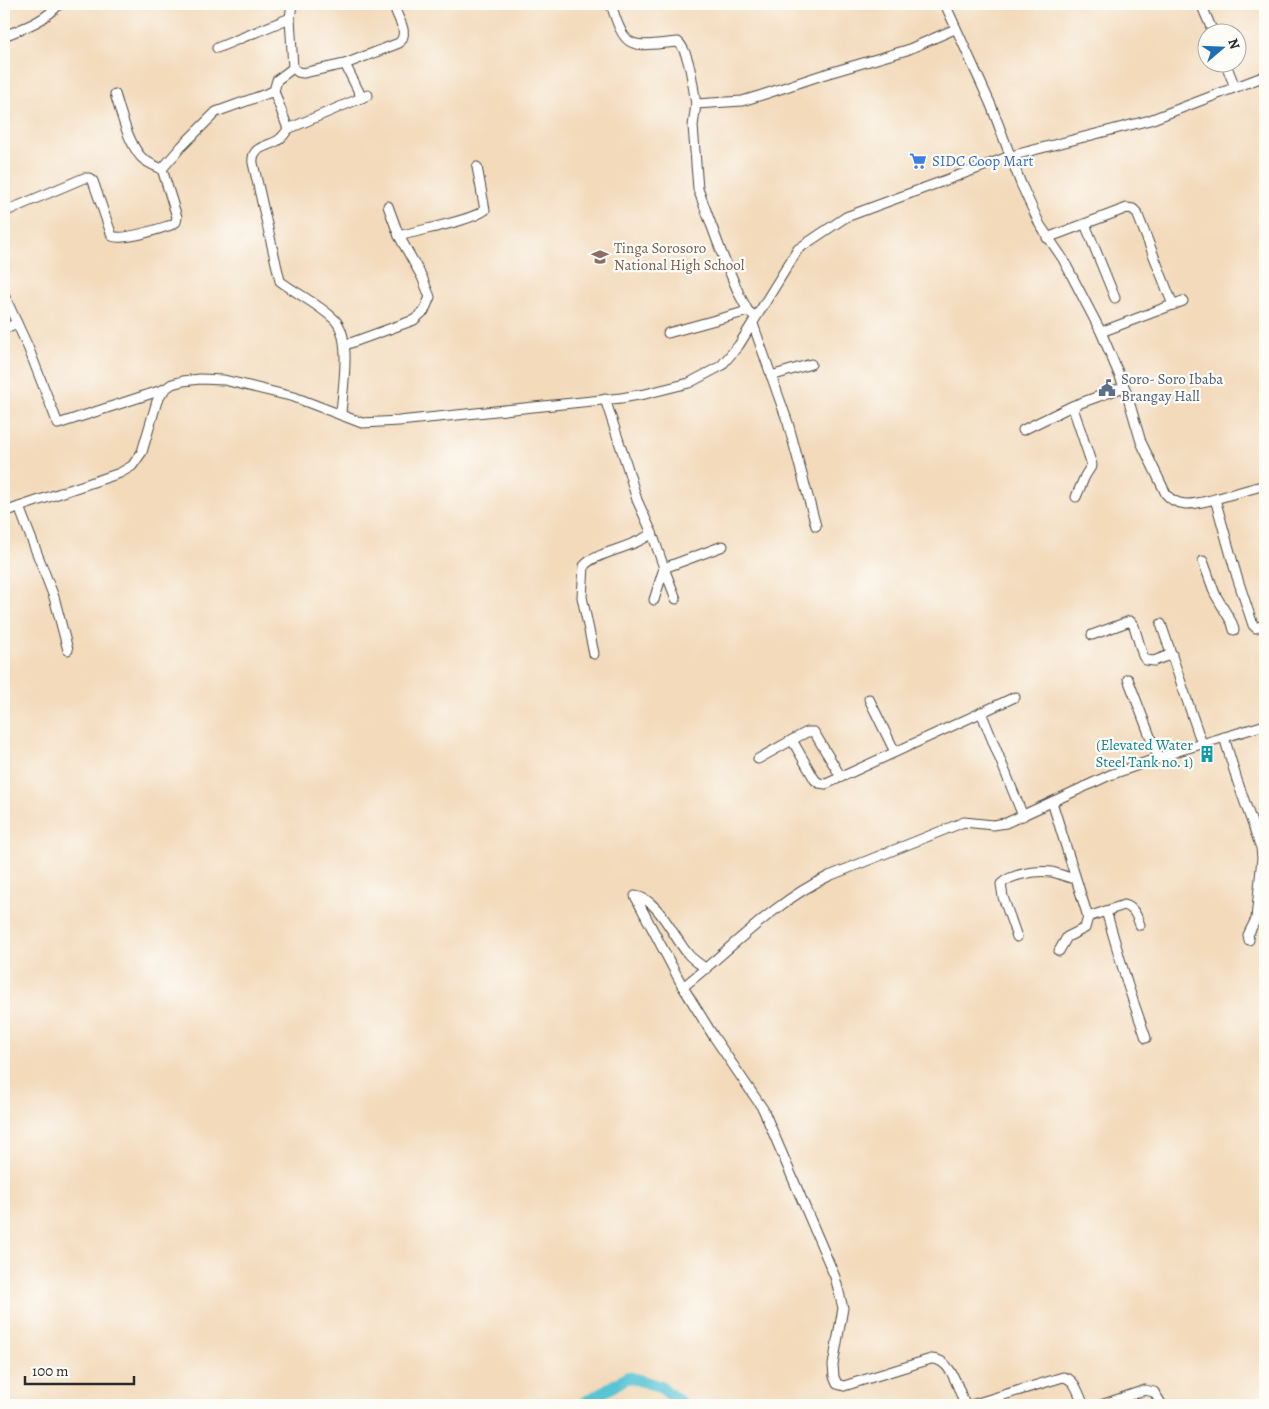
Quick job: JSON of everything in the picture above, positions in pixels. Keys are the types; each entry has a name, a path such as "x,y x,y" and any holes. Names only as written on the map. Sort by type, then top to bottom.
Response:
{"street":[{"path":"4,36 40,20 52,12 59,4"},
{"path":"292,4 290,18 293,68 303,73 346,64 399,43 403,39 404,32 394,4"},
{"path":"610,4 625,39 643,46 678,42 682,46 692,78 696,104 693,126 698,188 722,254 739,294 752,317 788,423 816,526"},
{"path":"945,4 986,92 1025,192 1047,238 1063,259 1100,332 1124,387 1141,442 1166,494 1170,500 1188,505 1215,500 1265,484"},
{"path":"1201,4 1209,22"},
{"path":"218,48 290,18"},
{"path":"696,104 742,101 907,50 955,29"},
{"path":"340,415 346,344 341,328 335,320 304,295 280,281 252,157 256,150 278,140 288,129 365,96 346,64"},
{"path":"288,129 274,91 277,80 293,68"},
{"path":"1229,72 1235,87"},
{"path":"4,296 28,347 58,424 164,389 172,384 200,379 224,380 294,397 362,423 399,422 645,394 689,383 721,366 739,345 752,317 798,249 846,217 1011,156 1150,120 1265,76"},
{"path":"162,170 181,147 216,112 274,91"},
{"path":"4,212 84,178 89,178 93,181 112,236 116,238 125,237 176,222 177,217 162,170 149,164 141,157 124,124 115,94"},
{"path":"399,236 456,221 485,210 477,168"},
{"path":"346,344 414,320 424,311 430,297 422,277 399,236 388,206"},
{"path":"1047,238 1127,208 1133,209 1137,213 1173,305"},
{"path":"1084,224 1115,298"},
{"path":"1100,332 1183,301"},
{"path":"668,333 752,317"},
{"path":"4,329 17,323"},
{"path":"771,376 811,364"},
{"path":"1023,430 1072,406 1124,387"},
{"path":"4,512 120,473 132,466 142,452 157,401 164,389"},
{"path":"605,399 636,500 652,533 676,599"},
{"path":"1075,406 1074,411 1092,465 1076,497"},
{"path":"1215,500 1253,625 1256,628 1265,624"},
{"path":"19,507 54,597 68,650"},
{"path":"594,654 582,597 584,566 592,560 640,542 652,533"},
{"path":"664,568 723,546"},
{"path":"1203,561 1215,594 1232,622 1234,630"},
{"path":"654,600 664,568"},
{"path":"1092,635 1130,620 1146,660 1154,661 1172,654"},
{"path":"1161,624 1202,744"},
{"path":"1128,679 1158,757"},
{"path":"792,740 815,780 826,784 1015,697"},
{"path":"869,699 895,752"},
{"path":"981,712 1023,816"},
{"path":"683,987 744,935 811,884 964,822 993,825 1006,823 1110,775 1158,757 1265,725"},
{"path":"758,758 806,732 814,732 841,777"},
{"path":"1224,737 1237,780 1261,830 1261,848 1264,857 1261,913 1248,935 1249,940"},
{"path":"1052,802 1088,917 1085,928 1067,937 1059,951"},
{"path":"1017,937 1003,897 1001,884 1010,878 1042,872 1051,872 1075,878"},
{"path":"706,969 691,958 663,917 652,905 645,899 635,896 683,987 763,1110 836,1277 843,1308 833,1364 834,1377 837,1384 844,1386 931,1359 937,1359 943,1362 950,1371 965,1405"},
{"path":"1088,917 1124,905 1133,910 1140,925"},
{"path":"1106,911 1128,986 1146,1038"},
{"path":"971,1405 1063,1377 1073,1381 1084,1405"},
{"path":"1101,1405 1145,1390 1154,1392 1162,1405"}],"waterway":[{"path":"581,1405 628,1377 659,1386 684,1405"}],"place":[{"name":"SIDC Coop Mart","path":"918,161"},
{"name":"Tinga Sorosoro National High School","path":"600,257"},
{"name":"Soro- Soro Ibaba Brangay Hall","path":"1107,388"},
{"name":"(Elevated Water Steel Tank no. 1)","path":"1207,754"}]}
